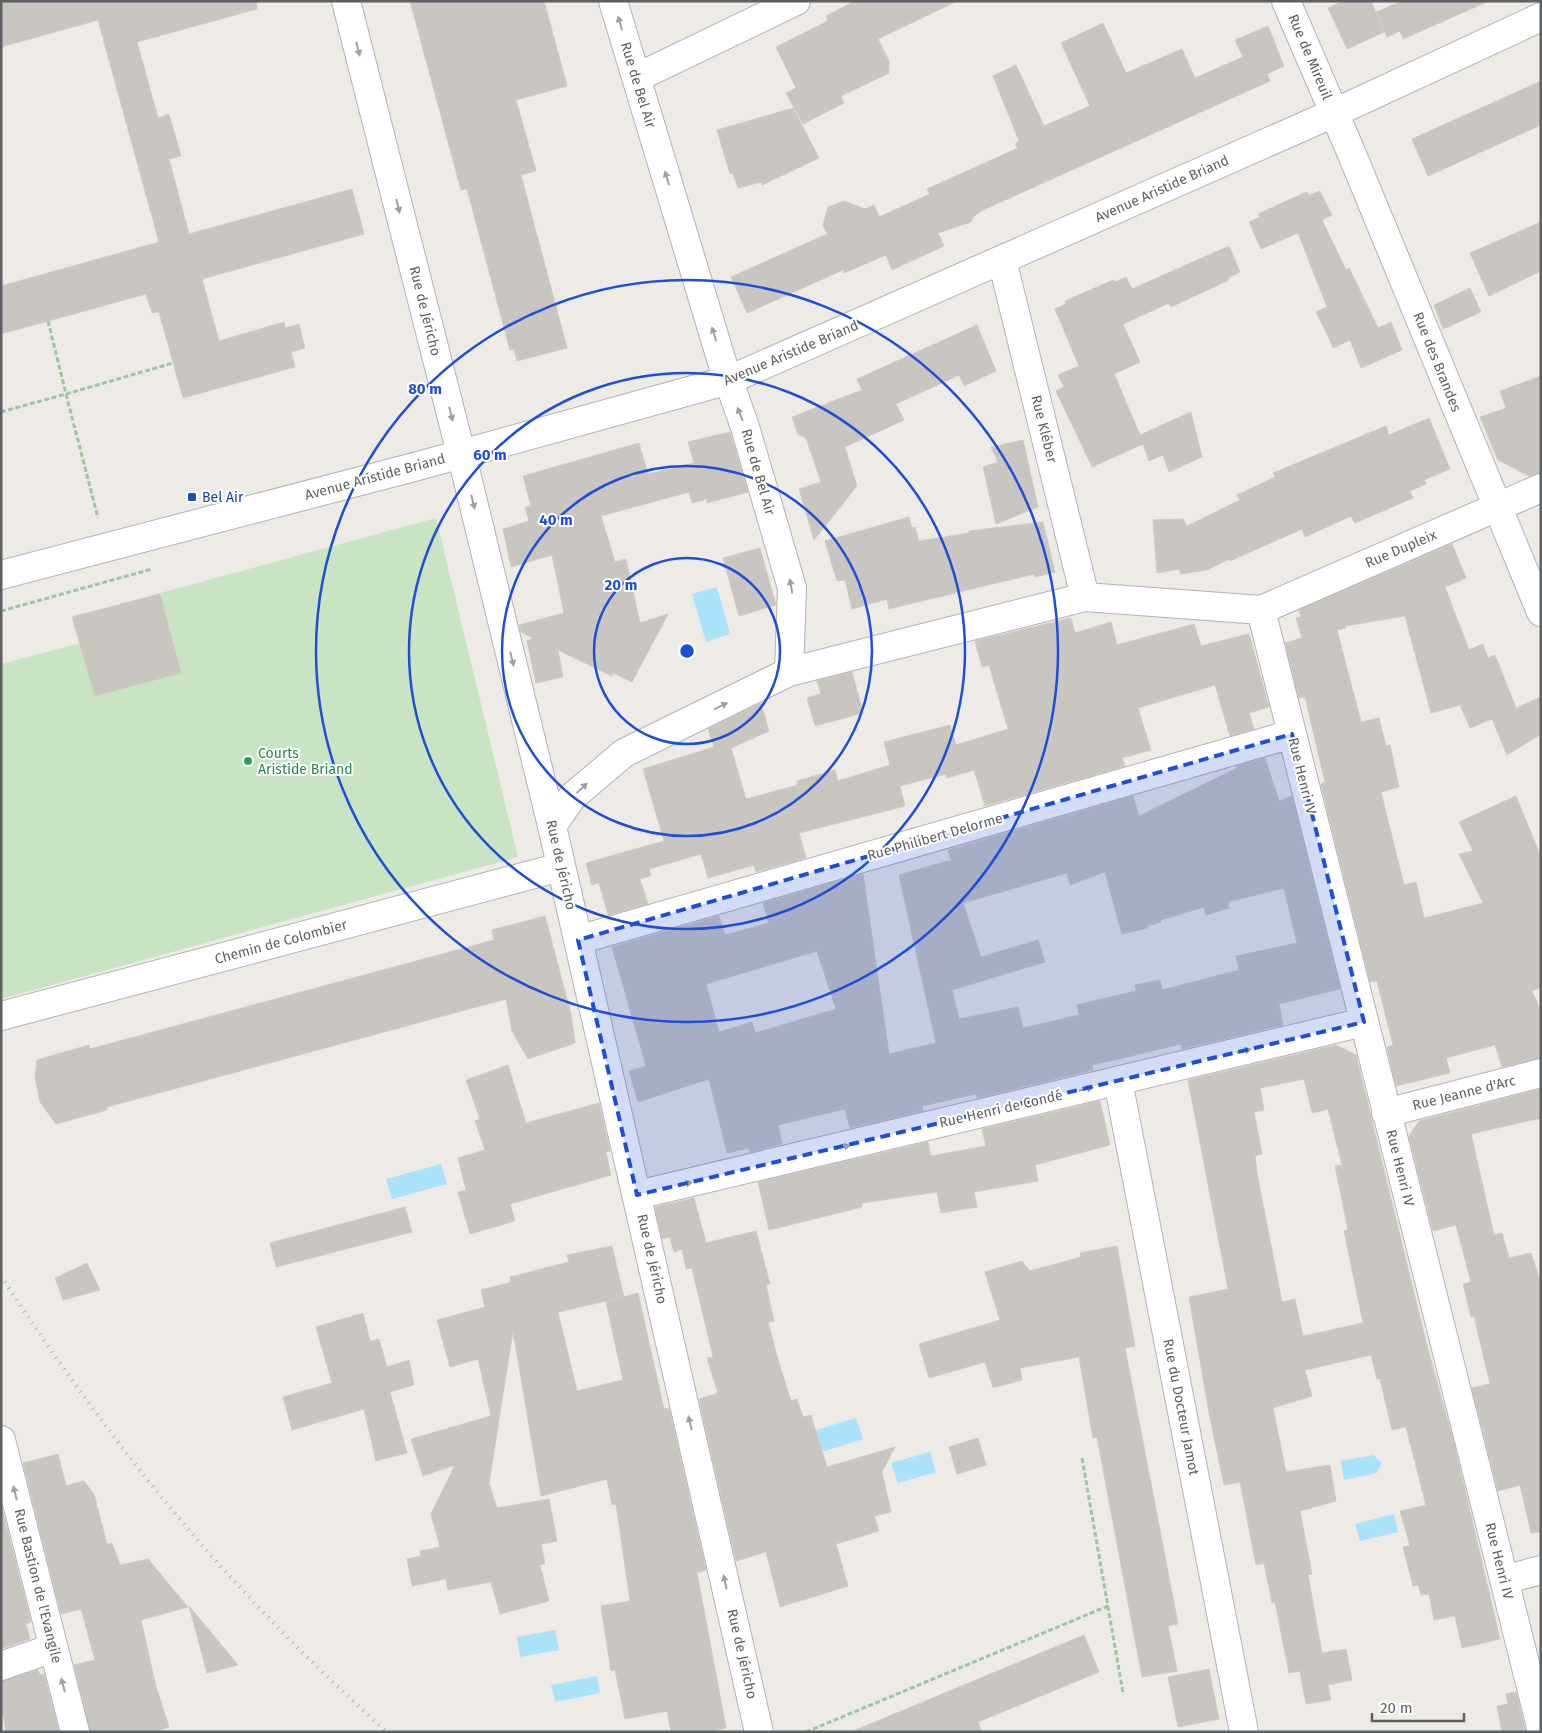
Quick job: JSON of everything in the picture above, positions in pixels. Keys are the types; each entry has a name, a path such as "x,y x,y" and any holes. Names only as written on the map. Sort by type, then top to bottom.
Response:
{"street":[{"name":"Rue de Jéricho","path":"346,1 462,454 552,826 759,1732"},
{"name":"Rue de Bel Air","path":"613,1 728,380 745,427 792,588 789,672"},
{"path":"636,78 796,1"},
{"name":"Rue de Mireuil","path":"1286,1 1334,112"},
{"name":"Avenue Aristide Briand","path":"1,575 462,454 728,380 1334,112 1541,17"},
{"name":"Rue des Brandes","path":"1334,112 1541,612"},
{"name":"Rue Kléber","path":"1002,260 1085,597"},
{"name":"Rue Dupleix","path":"1261,610 1541,488"},
{"path":"552,826 572,797 624,753 789,672 1085,597 1261,610"},
{"name":"Rue Henri IV","path":"1261,610 1541,1727"},
{"name":"Rue Philibert Delorme","path":"578,940 1292,734"},
{"name":"Chemin de Colombier","path":"1,1016 561,867"},
{"name":"Rue Henri de Condé","path":"637,1195 1364,1022"},
{"name":"Rue Jeanne d'Arc","path":"1386,1113 1541,1073"},
{"name":"Rue du Docteur Jamot","path":"1118,1081 1244,1732"},
{"name":"Rue Bastion de l'Evangile","path":"1,1440 75,1732"},
{"path":"1504,1580 1541,1570"},
{"path":"1,1666 53,1648"}],"path":[{"path":"48,321 105,548"},
{"path":"1,412 173,363"},
{"path":"1082,1458 1123,1693"},
{"path":"806,1732 1108,1606"}],"highlighted area":[{"path":"1292,734 1364,1022 637,1195 578,940"}],"green space":[{"name":"Courts Aristide Briand","path":"436,518 518,857 1,999 1,664 81,643 72,617"}],"water":[{"path":"717,587 730,634 706,642 692,594"},
{"path":"441,1164 447,1184 392,1199 386,1179"},
{"path":"856,1418 863,1439 815,1454 811,1442 819,1439 816,1430"},
{"path":"930,1452 936,1472 898,1483 891,1463"},
{"path":"1373,1455 1382,1462 1377,1473 1344,1480 1341,1461"},
{"path":"1394,1514 1398,1532 1360,1541 1355,1524"},
{"path":"555,1630 559,1650 520,1657 517,1637"},
{"path":"597,1676 600,1693 555,1702 551,1685"}],"building":[{"path":"1,1 256,1 257,9 137,42 158,118 169,114 181,156 169,159 189,234 352,189 364,234 202,279 219,341 284,322 285,328 299,324 305,348 291,352 295,367 183,398 159,312 152,313 146,294 1,334 1,286 159,242 98,20 1,47"},
{"path":"410,1 544,1 567,86 516,100 536,171 521,175 567,348 517,361 514,349 510,350 467,189 461,190"},
{"path":"855,1 957,1 878,39 889,61 889,73 841,96 844,103 803,124 786,93 796,88 776,47 828,21 826,16"},
{"path":"1343,1 1371,1 1384,32 1347,49 1328,8"},
{"path":"1402,1 1489,1 1403,39 1400,31 1387,37 1376,12"},
{"path":"1103,23 1126,73 1182,49 1195,78 1243,57 1235,40 1268,26 1284,66 1267,74 1270,81 983,210 974,216 971,222 938,233 944,246 892,270 886,255 844,273 843,270 747,313 731,277 827,234 823,225 828,207 844,201 865,209 874,205 879,217 930,194 927,189 1018,148 1015,144 1019,141 993,76 1016,65 1044,126 1090,106 1061,43"},
{"path":"1541,81 1541,125 1428,176 1412,139"},
{"path":"793,108 819,158 762,185 761,182 738,188 733,173 730,174 717,130"},
{"path":"1320,191 1332,215 1322,220 1346,270 1349,268 1378,328 1391,322 1402,350 1361,368 1350,340 1333,348 1316,312 1327,307 1298,233 1261,249 1249,222 1260,217 1258,214 1284,202 1307,192 1309,195"},
{"path":"1541,222 1541,271 1489,296 1470,253"},
{"path":"1229,246 1240,272 1228,278 1229,280 1171,307 1169,303 1123,324 1140,362 1114,374 1140,435 1191,412 1202,457 1169,472 1163,455 1149,461 1143,444 1092,467 1056,391 1064,387 1058,375 1079,366 1055,309 1066,304 1065,301 1113,280 1115,282 1126,277 1132,289"},
{"path":"1470,288 1481,312 1443,329 1434,305"},
{"path":"977,325 996,371 964,386 959,375 896,404 904,420 845,447 857,486 814,540 799,489 821,482 806,438 798,434 792,417 862,390 857,379"},
{"path":"1541,376 1541,473 1529,476 1498,460 1480,417 1506,408 1500,391"},
{"path":"1429,418 1450,469 1424,480 1426,484 1410,491 1413,498 1355,523 1351,516 1305,537 1302,529 1207,570 1180,574 1180,569 1157,573 1153,520 1183,519 1187,526 1240,500 1237,495 1275,477 1273,473 1386,426 1389,435"},
{"path":"730,432 748,492 707,503 706,499 692,503 689,492 601,516 615,562 626,559 640,623 668,614 632,682 613,673 612,676 558,650 563,677 536,683 527,641 531,637 521,632 519,625 564,613 552,555 511,567 503,529 529,521 525,507 531,506 523,476 639,443 648,474 694,463 688,442"},
{"path":"1023,440 1038,507 996,524 983,467 998,462 991,447"},
{"path":"909,517 912,528 915,527 919,541 969,533 969,531 1043,522 1055,572 1035,577 1034,574 889,609 887,599 852,609 845,580 837,581 825,541"},
{"path":"1452,544 1466,578 1445,587 1469,650 1483,644 1488,658 1495,655 1516,708 1541,697 1541,734 1507,755 1492,719 1470,728 1460,705 1431,713 1405,616 1345,626 1346,628 1337,630 1361,722 1379,718 1386,746 1390,745 1399,787 1381,792 1404,885 1416,882 1424,918 1483,903 1459,854 1473,851 1459,822 1516,796 1541,857 1541,987 1532,991 1541,1012 1541,1058 1502,1067 1495,1045 1446,1058 1450,1073 1396,1086 1387,1047 1393,1045 1377,981 1370,982 1321,784 1325,782 1305,697 1299,698 1285,643 1302,638 1296,618 1301,617 1299,610"},
{"path":"760,548 776,605 739,616 723,558"},
{"path":"160,594 181,673 95,696 72,617"},
{"path":"1071,618 1075,633 1111,622 1117,645 1194,624 1201,646 1249,634 1269,707 1249,713 1254,729 1230,736 1215,685 1138,708 1151,750 1122,758 1125,766 985,806 974,770 947,778 946,774 900,786 905,806 799,833 806,858 756,872 754,865 708,878 701,854 649,869 651,876 640,879 648,904 608,915 599,883 592,885 586,863 664,841 643,769 714,747 708,729 761,703 769,731 731,748 746,799 798,785 797,781 835,770 838,781 890,765 884,742 950,725 956,745 1008,729 989,665 982,667 975,641"},
{"path":"852,672 863,713 815,726 807,698 821,694 817,681"},
{"path":"1265,758 1279,801 1292,796 1340,989 1279,1004 1283,1025 1182,1049 1181,1044 1092,1065 1093,1070 977,1098 976,1094 922,1106 923,1111 850,1128 845,1109 778,1125 782,1144 750,1152 749,1148 727,1153 709,1079 638,1102 629,1071 646,1066 612,947 719,916 725,935 769,923 763,903 863,874 889,1054 936,1043 899,875 951,860 948,850 1133,796 1139,816 1237,768 1236,766","holes":["1105,872 1122,934 1148,928 1147,926 1161,922 1161,920 1204,907 1206,915 1229,908 1228,902 1284,888 1297,943 1236,956 1239,970 1162,990 1160,980 1135,985 1136,991 1077,1005 1079,1015 1023,1028 1018,1007 959,1019 952,990 1045,962 1038,940 981,957 963,903 1067,873 1070,885","817,951 836,1009 755,1033 752,1022 719,1032 706,984"]},
{"path":"545,916 571,1014 575,1043 528,1059 512,1031 506,999 107,1107 107,1110 56,1124 40,1102 35,1077 37,1060 89,1045 90,1049 494,940 492,930"},
{"path":"1336,1045 1356,1055 1426,1342 1454,1443 1500,1639 1462,1648 1455,1616 1434,1620 1429,1594 1421,1595 1418,1585 1413,1586 1403,1547 1410,1546 1400,1511 1426,1505 1406,1427 1392,1430 1380,1379 1377,1379 1371,1355 1305,1370 1312,1396 1273,1408 1286,1472 1330,1465 1336,1501 1300,1511 1312,1574 1308,1575 1322,1653 1346,1649 1352,1680 1328,1685 1331,1700 1306,1704 1300,1671 1289,1673 1275,1602 1272,1603 1264,1563 1256,1565 1240,1482 1224,1485 1210,1418 1189,1297 1228,1289 1188,1080","holes":["1304,1079 1312,1113 1328,1109 1342,1165 1335,1166 1348,1230 1344,1231 1363,1323 1303,1336 1295,1299 1282,1302 1257,1173 1255,1156 1262,1154 1254,1112 1264,1110 1260,1088"]},
{"path":"508,1065 526,1123 599,1103 610,1151 606,1152 611,1175 510,1204 515,1221 470,1234 458,1192 466,1190 458,1158 485,1150 475,1121 480,1119 466,1080"},
{"path":"1541,1089 1541,1118 1471,1134 1494,1235 1502,1233 1509,1258 1531,1253 1541,1284 1541,1532 1531,1533 1520,1485 1498,1491 1472,1388 1490,1384 1474,1316 1471,1317 1463,1284 1471,1282 1456,1225 1433,1231 1409,1136 1419,1121"},
{"path":"1100,1101 1110,1145 1035,1165 1038,1181 974,1192 977,1207 941,1213 937,1192 862,1203 862,1207 769,1230 758,1182 928,1142 931,1156 986,1146 982,1129"},
{"path":"694,1198 706,1243 756,1231 770,1284 766,1285 774,1321 768,1322 779,1363 791,1401 797,1399 803,1417 811,1415 827,1467 895,1447 882,1472 891,1512 874,1516 879,1531 836,1544 848,1586 780,1607 766,1552 736,1561 699,1399 718,1393 707,1358 713,1357 692,1268 686,1269 682,1249 674,1252 670,1237 662,1239 655,1207"},
{"path":"405,1207 412,1232 276,1267 270,1243"},
{"path":"612,1246 624,1297 638,1293 664,1409 669,1408 706,1570 697,1573 726,1728 708,1732 671,1732 667,1711 625,1719 615,1670 611,1671 601,1606 630,1601 616,1504 612,1505 607,1479 541,1496 513,1331 489,1483 497,1508 549,1499 557,1541 541,1544 545,1564 540,1565 549,1601 500,1614 491,1582 448,1590 446,1579 412,1586 407,1559 421,1556 420,1551 440,1547 431,1514 455,1465 423,1476 411,1439 491,1416 478,1359 450,1367 437,1320 485,1307 481,1290 511,1282 510,1277 569,1262 567,1255","holes":["624,1297 606,1302 623,1380 577,1391 558,1312"]},
{"path":"1117,1246 1135,1346 1125,1348 1178,1624 1168,1626 1177,1671 1142,1677 1097,1437 1093,1438 1079,1357 1020,1368 1022,1380 993,1388 985,1362 929,1378 919,1344 1000,1320 985,1272 1022,1261 1030,1271 1081,1257 1080,1253"},
{"path":"87,1263 100,1290 63,1300 55,1278"},
{"path":"363,1313 370,1341 379,1339 387,1367 409,1360 414,1385 390,1392 407,1453 376,1461 364,1409 292,1430 283,1397 332,1383 316,1327"},
{"path":"978,1438 986,1465 957,1474 949,1447"},
{"path":"58,1454 66,1486 84,1481 94,1494 107,1544 112,1543 120,1565 148,1559 188,1607 141,1620 156,1687 169,1727 152,1732 90,1732 74,1665 95,1660 81,1609 61,1614 23,1463"},
{"path":"1,1505 31,1622 26,1624 30,1639 1,1649"},
{"path":"189,1606 238,1665 207,1673"},
{"path":"1084,1635 1099,1672 978,1722 982,1732 851,1732"},
{"path":"1209,1669 1219,1719 1178,1727 1168,1677"},
{"path":"38,1670 40,1675 44,1674 59,1732 6,1732 3,1714 1,1715 1,1681"},
{"path":"1516,1692 1526,1732 1502,1732 1497,1706 1508,1704 1506,1694"}],"railway":[{"path":"1,1276 94,1410 196,1538 283,1633 386,1732"}],"place":[{"name":"Bel Air","path":"192,497"},
{"name":"Courts Aristide Briand","path":"248,761"}]}
